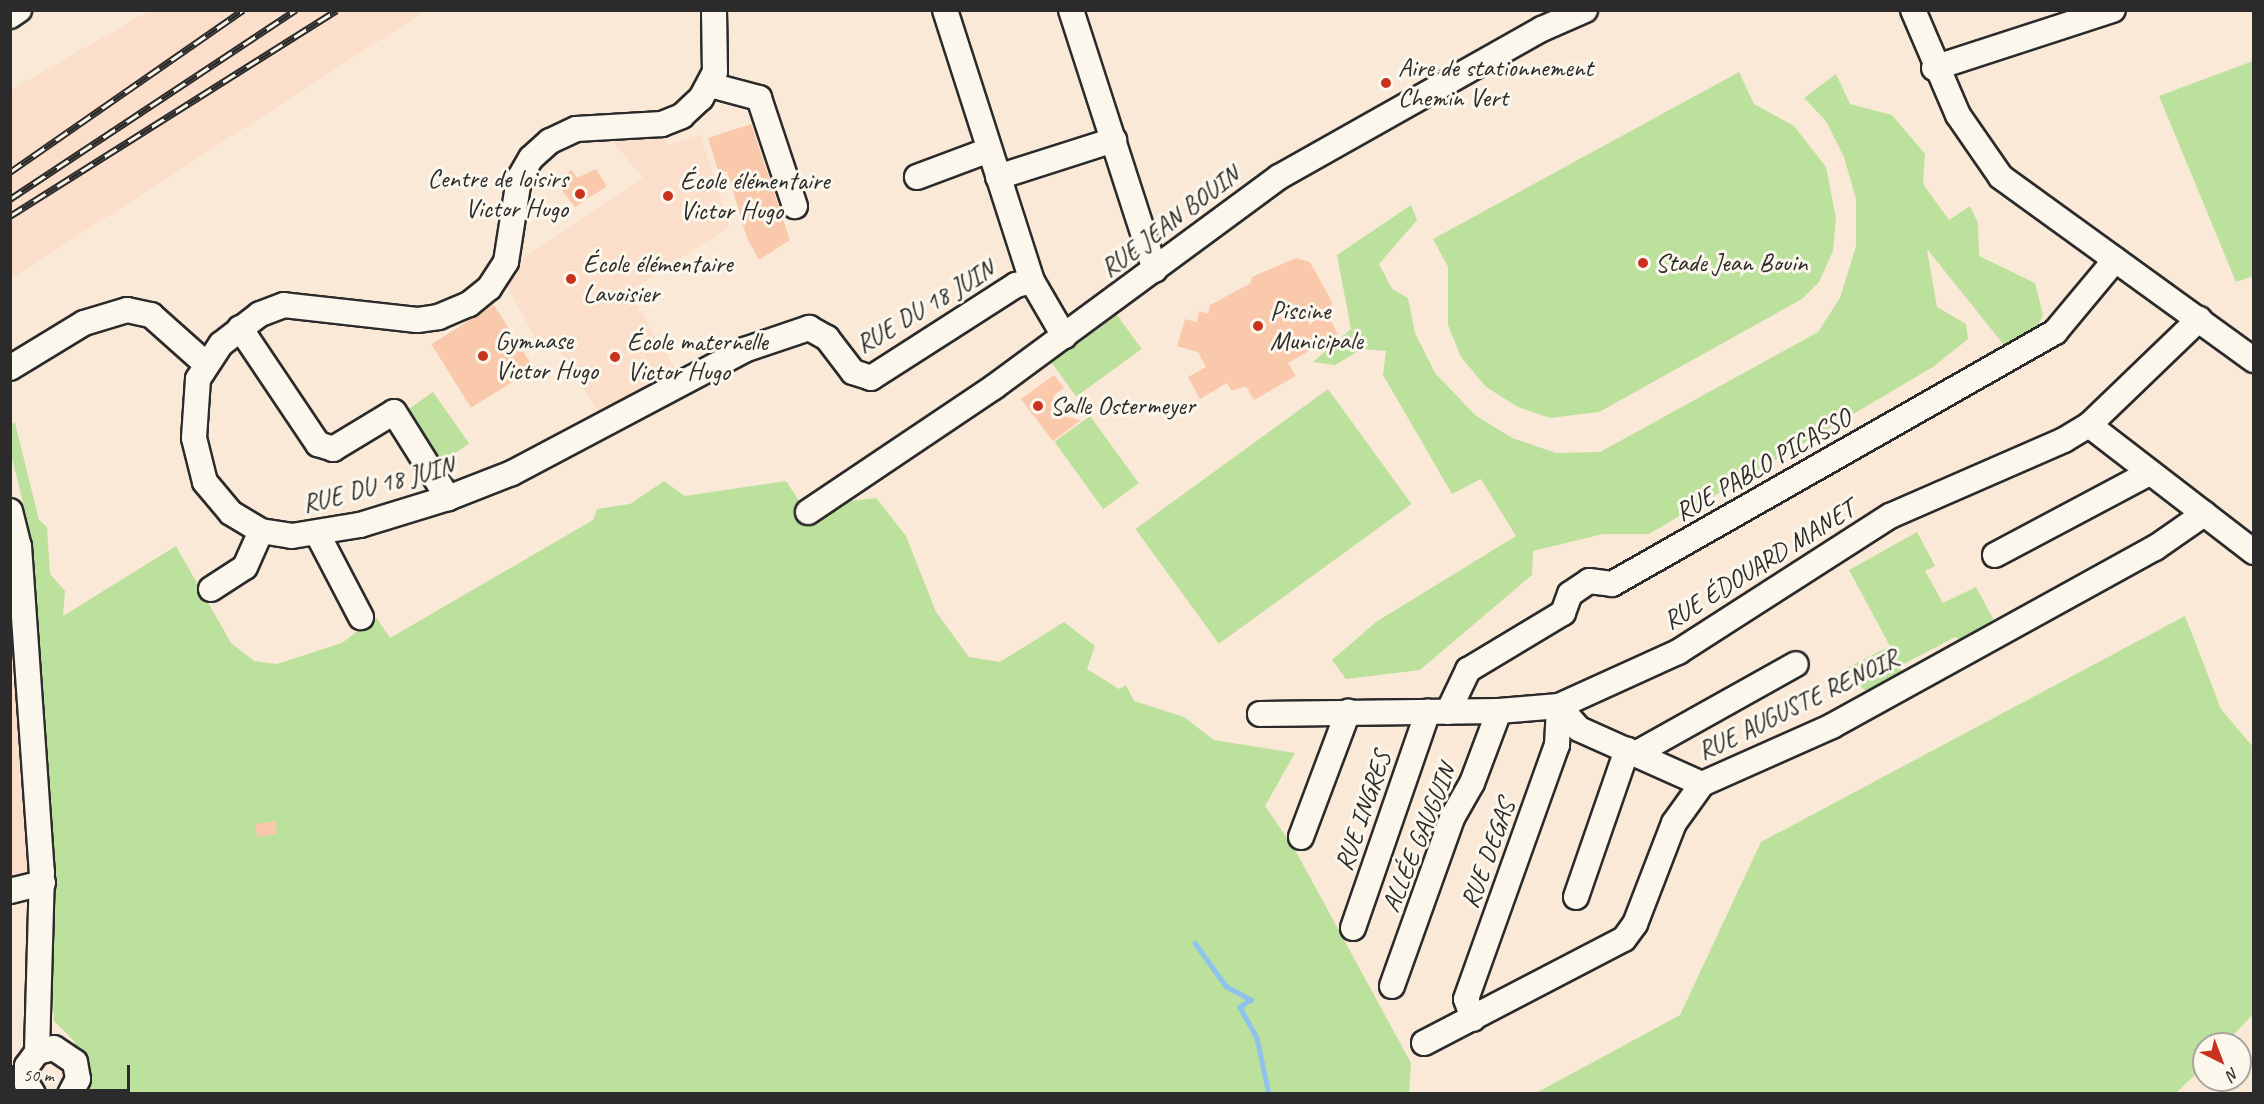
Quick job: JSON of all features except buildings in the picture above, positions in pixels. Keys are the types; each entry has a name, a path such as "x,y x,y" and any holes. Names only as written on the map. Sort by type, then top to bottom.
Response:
{"street":[{"path":"10,16 19,10"},
{"path":"714,10 715,72 710,85 759,99 795,206"},
{"name":"RUE DU 18 JUIN","path":"945,10 1032,281 1064,336"},
{"path":"1071,10 1155,270"},
{"name":"RUE JEAN BOUIN","path":"808,512 1064,336 1279,177 1539,20 1586,10"},
{"path":"1913,10 1934,68 1959,116 2001,177 2253,360"},
{"path":"1934,68 2072,17 2113,10"},
{"name":"RUE DU 18 JUIN","path":"710,85 682,116 662,124 576,129 550,141 531,158 519,179 506,262 489,288 457,311 417,320 292,304 260,314 240,328 206,364 193,406 199,462 212,494 231,513 261,531 292,536 317,533 448,498 512,473 724,359 799,331 821,332 861,377 876,375 1016,285 1032,281"},
{"path":"998,177 1114,140"},
{"path":"917,177 989,150"},
{"name":"RUE PABLO PICASSO","path":"1438,712 1468,670 1563,613 1570,594 1589,581 1612,584 2055,332 2115,260"},
{"path":"10,368 84,324 127,310 152,315 206,364"},
{"name":"RUE ÉDOUARD MANET","path":"1260,714 1499,711 1559,706 1678,652 1890,516 2040,452 2089,425 2199,319"},
{"path":"240,328 318,444 333,449 394,412 448,498"},
{"path":"2089,425 2253,552"},
{"path":"1995,555 2149,473"},
{"path":"10,511 19,546 43,883 25,1061 27,1084 33,1094"},
{"name":"RUE AUGUSTE RENOIR","path":"1425,1043 1624,939 1635,924 1674,823 1702,784 1833,726 2156,548 2204,514"},
{"path":"211,588 245,567 261,531"},
{"path":"317,533 361,617"},
{"path":"1576,897 1631,752 1796,664"},
{"path":"1559,706 1579,729 1702,784"},
{"name":"RUE DEGAS","path":"1473,1019 1466,999 1557,745 1559,706"},
{"name":"ALLÉE GAUGUIN","path":"1392,986 1452,818 1472,783 1499,711"},
{"path":"1301,837 1348,712"},
{"name":"RUE INGRES","path":"1353,928 1438,712"},
{"path":"10,891 43,883"},
{"path":"25,1061 54,1048 70,1055 78,1079 70,1094"}],"shaded area":[{"path":"149,11 425,11 11,279 11,90"},
{"path":"700,134 730,226 629,292 677,372 600,414 553,341 541,349 507,286 521,260 643,178 610,138 663,138 668,145"},
{"path":"10,599 32,879 10,881"}],"green space":[{"path":"2253,61 2253,276 2236,282 2159,96"},
{"path":"1739,72 1754,104 1794,126 1826,167 1836,218 1833,251 1819,282 1802,299 1599,412 1550,418 1518,407 1486,387 1461,357 1448,325 1448,267 1433,239"},
{"path":"1836,74 1850,104 1892,115 1925,154 1923,184 1949,220 1970,206 1978,223 1979,256 2035,283 2043,315 2033,336 2008,350 1927,249 1937,307 1966,324 1968,339 1933,367 1649,534 1603,534 1533,551 1532,575 1420,670 1346,679 1332,660 1376,622 1516,536 1481,479 1452,494 1383,375 1386,351 1362,349 1335,365 1313,362 1351,329 1337,255 1411,205 1417,220 1379,264 1392,289 1408,298 1415,333 1435,373 1475,415 1512,438 1556,453 1600,452 1818,332 1840,298 1856,246 1856,199 1844,157 1826,121 1804,98"},
{"path":"1117,315 1142,349 1076,397 1051,363"},
{"path":"1328,389 1411,504 1219,644 1135,529"},
{"path":"433,392 469,444 442,463 406,411"},
{"path":"1090,416 1139,483 1103,509 1054,442"},
{"path":"15,423 39,520 47,527 50,574 65,591 63,616 176,546 231,643 254,661 277,664 342,643 376,617 390,638 593,520 597,509 630,504 664,481 685,496 786,481 814,523 849,501 876,498 906,536 936,612 969,657 1000,662 1064,622 1095,646 1087,669 1119,689 1126,685 1134,701 1184,717 1214,740 1295,753 1265,806 1294,848 1411,1063 1409,1093 68,1093 81,1071 74,1041 54,1021 39,630 28,523 11,454 10,424"},
{"path":"1917,532 1935,566 1925,571 1943,603 1976,587 1997,626 1965,644 1955,637 1898,667 1908,675 1870,694 1841,671 1890,646 1849,570"},
{"path":"2185,616 2221,709 2253,747 2254,1013 2236,1032 2192,1032 2192,1078 2176,1093 1536,1093 1680,1015 1761,842"}],"waterway":[{"path":"1195,943 1226,986 1251,1000 1240,1007 1257,1038 1269,1094"}],"railway":[{"path":"10,172 243,10"},
{"path":"10,199 296,10"},
{"path":"10,216 337,10"}],"place":[{"name":"Aire de stationnement Chemin Vert","path":"1386,83"},
{"name":"Centre de loisirs Victor Hugo","path":"580,194"},
{"name":"École élémentaire Victor Hugo","path":"668,196"},
{"name":"Stade Jean Bouin","path":"1643,263"},
{"name":"École élémentaire Lavoisier","path":"571,279"},
{"name":"Piscine Municipale","path":"1258,326"},
{"name":"Gymnase Victor Hugo","path":"483,356"},
{"name":"École maternelle Victor Hugo","path":"615,357"},
{"name":"Salle Ostermeyer","path":"1038,406"}]}
